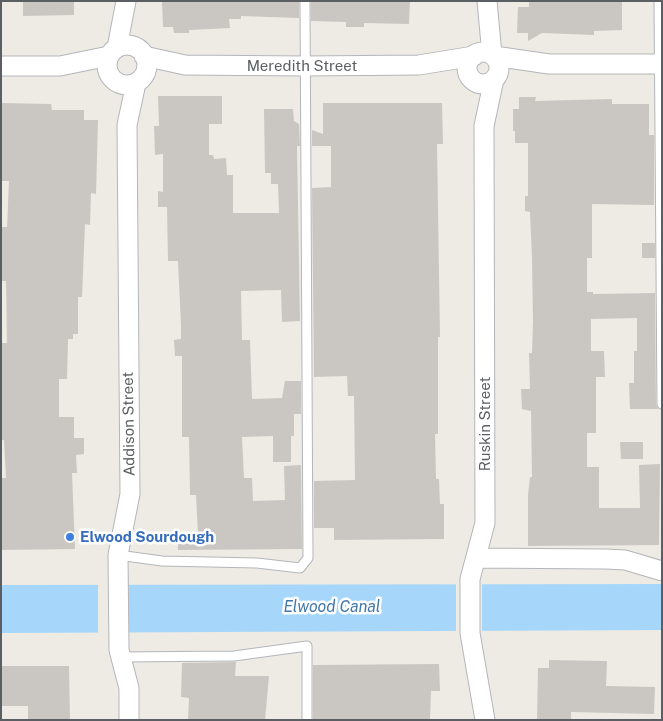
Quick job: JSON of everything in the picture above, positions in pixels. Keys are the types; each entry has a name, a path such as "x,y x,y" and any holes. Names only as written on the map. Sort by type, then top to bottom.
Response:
{"street":[{"path":"1,66 60,66 112,79 124,85 140,79 146,66 126,4"},
{"path":"112,79 107,67 126,4"},
{"path":"60,66 113,52 127,46 140,52"},
{"name":"Meredith Street","path":"140,52 185,65 305,66 419,64 484,66 660,64"},
{"name":"Meredith Street","path":"140,79 185,65"},
{"name":"Ruskin Street","path":"484,66 485,523 470,579 470,633 485,720"},
{"name":"Addison Street","path":"112,79 127,125"},
{"name":"Addison Street","path":"129,720 129,688 120,657 119,562 130,494 127,125 140,79"},
{"path":"476,558 625,560 662,571"}],"lane":[{"path":"119,562 257,563 300,568 308,558 305,1"},
{"path":"659,1 662,404"},
{"path":"120,657 234,656 307,646 307,720"}],"water":[{"name":"Elwood Canal","path":"662,584 662,630 1,633 1,585"}],"pier":[{"path":"456,582 482,582 482,633 456,633"},
{"path":"98,583 129,583 129,635 98,635"}],"building":[{"path":"23,1 74,1 74,15 23,16"},
{"path":"162,1 299,1 299,18 241,16 241,19 229,19 230,28 189,30 189,33 174,33 173,27 163,27"},
{"path":"311,1 410,1 409,24 364,23 364,27 346,27 346,22 311,21"},
{"path":"529,1 622,1 622,30 594,31 594,35 542,33 528,41 528,33 517,33 518,7 529,7"},
{"path":"158,96 222,96 222,124 209,124 209,155 213,155 214,159 226,158 227,175 233,175 233,213 279,213 278,184 271,184 271,173 265,173 264,109 293,109 294,121 299,124 300,146 297,146 300,321 282,322 281,290 241,291 242,340 250,340 252,399 282,398 285,381 301,381 301,414 294,414 294,436 291,436 291,462 273,462 273,436 242,437 244,478 252,478 253,501 285,500 284,466 301,465 302,549 178,550 178,534 198,534 196,495 190,495 189,437 182,437 182,356 175,356 174,340 181,339 178,261 168,261 167,207 158,207 158,191 163,192 163,154 155,155 154,126 159,126"},
{"path":"519,97 536,97 535,101 612,99 612,104 649,104 649,135 654,135 654,205 592,204 592,258 587,258 587,292 593,292 593,294 655,293 656,404 658,409 630,409 629,383 634,383 634,351 637,351 637,318 591,319 591,351 604,351 605,377 596,377 596,433 587,433 587,467 599,467 599,508 640,508 639,465 660,464 659,545 528,546 528,495 530,477 532,477 531,411 522,409 521,389 530,389 529,353 532,353 533,322 532,258 530,212 525,211 525,196 528,196 528,143 515,143 515,131 513,131 513,109 519,109"},
{"path":"1,103 51,104 52,110 84,110 84,120 98,120 96,194 91,193 90,225 85,224 82,297 78,297 78,334 73,334 73,339 68,339 67,379 59,379 59,417 74,417 74,438 84,438 84,454 76,455 77,473 72,473 75,549 1,550 1,478 6,478 4,440 1,440 1,343 7,343 6,281 1,281 1,227 7,227 9,181 1,181"},
{"path":"323,103 442,103 443,144 437,144 440,337 438,337 438,434 435,434 436,479 439,479 440,504 444,504 444,539 334,540 334,528 314,528 314,481 355,480 354,396 348,396 347,376 314,377 312,188 331,187 331,146 312,146 312,130 323,134"},
{"path":"642,243 655,243 655,258 642,258"},
{"path":"620,442 643,442 643,459 621,459"},
{"path":"549,660 607,661 606,686 655,687 654,714 571,712 571,720 537,720 538,668 549,668"},
{"path":"236,662 235,676 269,676 265,720 188,720 189,698 181,697 182,663"},
{"path":"439,664 440,691 431,691 430,720 313,720 313,665"},
{"path":"1,666 69,666 70,720 28,720 28,706 1,706"}],"place":[{"name":"Elwood Sourdough","path":"70,537"}]}
